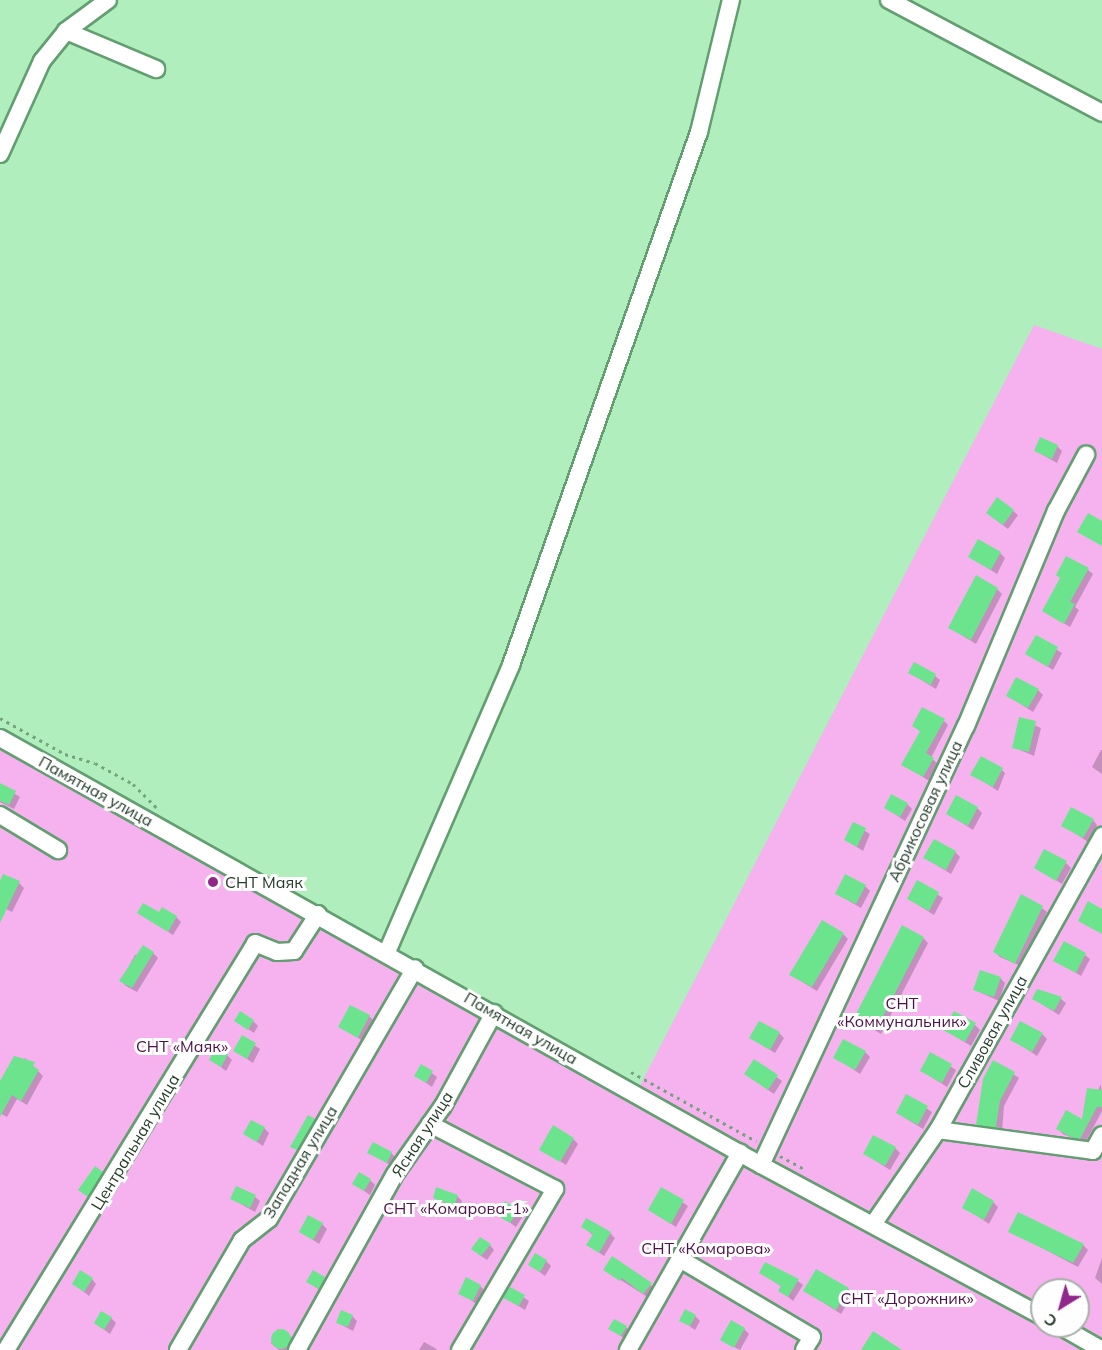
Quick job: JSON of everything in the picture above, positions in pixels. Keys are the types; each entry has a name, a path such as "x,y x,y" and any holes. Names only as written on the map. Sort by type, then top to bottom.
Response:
{"street":[{"path":"0,154 42,61 66,31 108,0"},
{"path":"387,952 511,665 699,132 731,0"},
{"path":"889,0 1102,113"},
{"path":"66,31 156,69"},
{"name":"Абрикосовая улица","path":"761,1165 966,726 1056,511 1086,455"},
{"name":"Памятная улица","path":"0,738 387,952 761,1165 874,1223 1030,1309"},
{"path":"0,815 58,850"},
{"name":"Сливовая улица","path":"874,1223 938,1130 1102,836"},
{"name":"Центральная улица","path":"6,1350 255,943 277,952 294,951 318,914"},
{"name":"Западная улица","path":"178,1350 243,1240 269,1219 415,968"},
{"name":"Ясная улица","path":"297,1350 395,1174 430,1124 494,1013"},
{"path":"430,1124 555,1189 460,1350"},
{"path":"938,1130 1093,1151 1102,1135"},
{"path":"628,1350 740,1153"},
{"path":"680,1259 812,1337 804,1350"},
{"path":"1081,1338 1102,1350"}],"path":[{"path":"0,718 65,754 95,763 133,784 158,809"},
{"path":"624,1069 761,1144"},
{"path":"778,1155 807,1171"}],"green space":[{"path":"1034,325 1102,349 1102,1350 0,1350 0,738 636,1093"}],"building":[{"path":"1040,437 1058,445 1052,459 1034,451"},
{"path":"997,497 1014,510 1003,525 986,513"},
{"path":"1088,513 1102,521 1102,546 1077,532"},
{"path":"978,539 1001,552 991,570 968,557"},
{"path":"1066,556 1089,568 1070,602 1075,604 1064,624 1042,611 1060,578 1056,575"},
{"path":"976,575 998,588 971,640 948,628"},
{"path":"1036,635 1058,647 1048,667 1025,654"},
{"path":"914,662 936,674 931,685 908,673"},
{"path":"1016,677 1039,689 1028,708 1006,696"},
{"path":"922,707 945,719 926,753 934,758 923,777 901,765 920,731 912,726"},
{"path":"1019,717 1036,721 1029,752 1012,748"},
{"path":"981,756 1003,768 993,787 970,775"},
{"path":"0,783 16,791 9,805 0,801"},
{"path":"891,794 908,803 900,817 884,808"},
{"path":"956,795 978,807 968,826 946,814"},
{"path":"1071,807 1094,819 1083,838 1061,826"},
{"path":"853,822 866,828 857,847 844,840"},
{"path":"934,839 956,851 946,870 923,858"},
{"path":"1044,849 1067,861 1056,881 1034,868"},
{"path":"3,874 20,881 0,923 0,881"},
{"path":"845,874 866,885 856,904 835,894"},
{"path":"917,880 939,892 929,911 907,899"},
{"path":"1021,894 1043,906 1015,964 993,952"},
{"path":"1088,901 1102,909 1102,934 1078,921"},
{"path":"143,903 159,912 162,907 177,916 168,932 137,913"},
{"path":"822,920 844,933 812,987 789,975"},
{"path":"902,925 924,937 876,1030 854,1018"},
{"path":"1064,941 1086,953 1076,973 1053,961"},
{"path":"143,945 154,952 132,988 119,981"},
{"path":"980,970 1001,977 994,997 973,990"},
{"path":"1037,989 1062,997 1054,1011 1032,999"},
{"path":"350,1005 370,1015 358,1038 338,1027"},
{"path":"240,1011 254,1020 248,1030 234,1021"},
{"path":"954,1011 976,1023 965,1042 943,1030"},
{"path":"759,1021 780,1032 770,1050 749,1038"},
{"path":"1020,1021 1043,1033 1032,1052 1010,1040"},
{"path":"242,1035 256,1043 247,1059 233,1051"},
{"path":"843,1039 866,1051 855,1070 833,1058"},
{"path":"216,1047 228,1054 221,1067 209,1060"},
{"path":"930,1052 952,1064 942,1083 920,1071"},
{"path":"14,1056 35,1062 33,1066 39,1070 21,1101 12,1095 0,1117 0,1081"},
{"path":"754,1059 778,1075 768,1090 744,1074"},
{"path":"993,1060 1015,1072 1000,1101 996,1126 1000,1128 976,1125 983,1079"},
{"path":"421,1064 433,1071 426,1083 414,1076"},
{"path":"1087,1088 1102,1090 1102,1107 1097,1107 1080,1139 1071,1137 1056,1129 1066,1110 1082,1119"},
{"path":"906,1094 928,1106 918,1125 896,1113"},
{"path":"308,1115 315,1119 297,1150 290,1147"},
{"path":"251,1120 265,1127 257,1142 243,1134"},
{"path":"553,1125 574,1138 560,1162 539,1150"},
{"path":"873,1135 896,1147 885,1166 863,1154"},
{"path":"373,1142 392,1152 387,1163 367,1153"},
{"path":"95,1166 103,1172 88,1197 78,1190"},
{"path":"359,1172 371,1179 364,1191 352,1184"},
{"path":"236,1186 256,1195 250,1208 230,1199"},
{"path":"436,1187 458,1195 454,1206 433,1198"},
{"path":"661,1187 684,1200 671,1224 648,1210"},
{"path":"972,1188 994,1201 984,1220 962,1208"},
{"path":"505,1201 519,1210 510,1223 496,1215"},
{"path":"1018,1212 1084,1244 1073,1263 1008,1232"},
{"path":"308,1215 323,1223 313,1240 299,1232"},
{"path":"586,1218 611,1232 599,1253 586,1245 593,1234 581,1227"},
{"path":"480,1237 491,1244 481,1256 471,1249"},
{"path":"535,1253 547,1260 540,1272 528,1265"},
{"path":"612,1256 652,1283 643,1294 622,1278 620,1281 603,1270"},
{"path":"765,1262 799,1279 788,1297 778,1291 781,1286 759,1273"},
{"path":"816,1269 849,1288 836,1310 803,1291"},
{"path":"80,1270 93,1278 84,1292 72,1284"},
{"path":"313,1270 325,1277 319,1289 306,1282"},
{"path":"466,1277 481,1285 473,1301 458,1294"},
{"path":"510,1287 525,1295 519,1306 503,1298"},
{"path":"685,1309 696,1315 690,1326 679,1321"},
{"path":"341,1310 353,1315 348,1327 336,1323"},
{"path":"101,1311 112,1317 104,1330 94,1323"},
{"path":"614,1319 627,1326 621,1336 608,1329"},
{"path":"731,1320 745,1328 734,1348 720,1340"},
{"path":"277,1329 285,1329 291,1335 291,1343 285,1349 277,1349 271,1343 271,1335"},
{"path":"873,1331 902,1350 861,1350"}],"place":[{"name":"СНТ Маяк","path":"213,882"}],"park label":[{"name":"СНТ «Коммунальник»","path":"902,1012"},
{"name":"СНТ «Маяк»","path":"182,1046"},
{"name":"СНТ «Комарова-1»","path":"456,1208"},
{"name":"СНТ «Комарова»","path":"706,1248"},
{"name":"СНТ «Дорожник»","path":"907,1298"}]}
